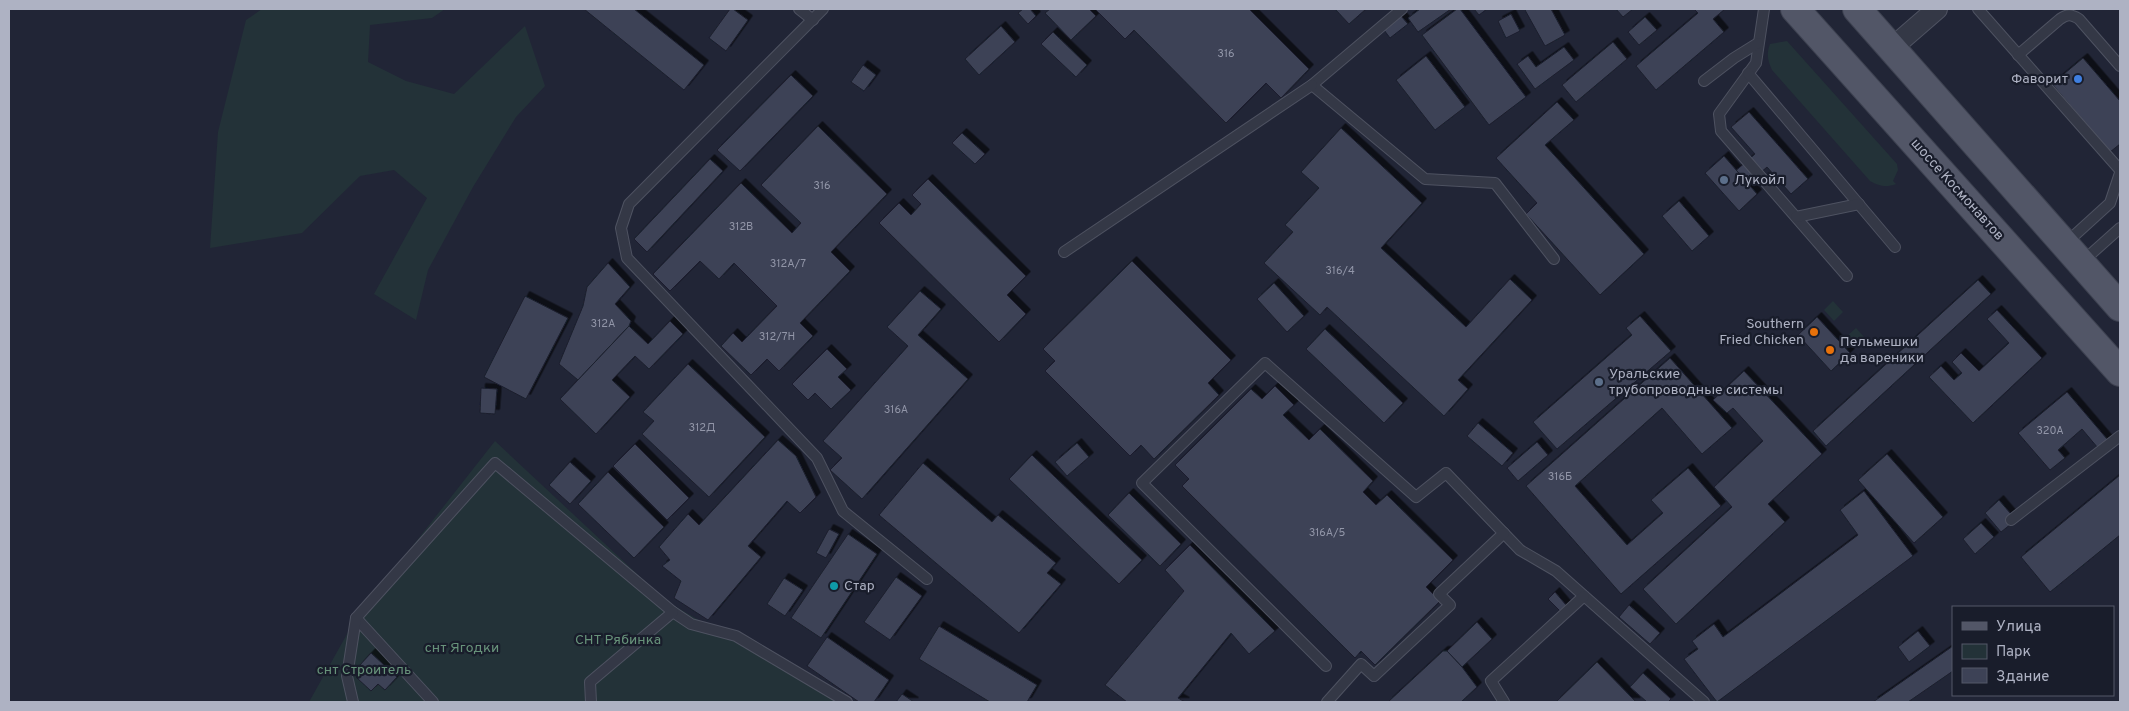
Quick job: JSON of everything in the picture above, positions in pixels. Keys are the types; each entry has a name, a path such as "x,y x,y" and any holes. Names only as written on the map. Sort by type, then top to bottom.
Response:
{"main road":[{"name":"шоссе Космонавтов","path":"1795,9 2120,372"},
{"path":"1857,9 2120,308"}],"street":[{"path":"1892,48 1937,9"}],"lane":[{"path":"799,9 812,20"},
{"path":"823,9 629,204 621,228 626,258 817,458 843,511 927,579"},
{"path":"1064,252 1312,85 1402,9"},
{"path":"1764,9 1756,63 1719,114 1721,131 1847,276"},
{"path":"1978,9 2120,171 2110,203 2072,253"},
{"path":"2018,56 2060,19 2066,15 2072,15 2079,19 2120,66"},
{"path":"1704,81 1734,58 1758,43"},
{"path":"1748,73 1895,247"},
{"path":"1312,85 1425,179 1495,183 1554,259"},
{"path":"1796,217 1859,204"},
{"path":"2072,253 2120,228"},
{"path":"1326,666 1142,484 1265,363 1416,497 1446,473 1520,550 1556,571 1704,702"},
{"path":"2011,520 2120,436"},
{"path":"353,702 346,676 356,618 495,463 673,612 691,624 736,636 846,702"},
{"path":"1328,702 1361,664 1374,676 1450,605 1439,594 1504,533"},
{"path":"1504,702 1491,681 1584,596"},
{"path":"591,702 590,682 673,612"},
{"path":"356,618 432,702"}],"green space":[{"path":"262,9 445,9 432,18 370,25 368,62 406,81 454,94 525,26 545,86 516,117 473,187 428,270 416,320 374,294 427,198 394,170 360,176 302,233 210,248 218,132 246,20"},
{"path":"1787,41 1897,164 1898,170 1893,181 1896,184 1883,186 1870,181 1772,70 1768,57 1770,44"},
{"path":"1833,301 1843,312 1834,321 1824,310"},
{"path":"1856,328 1866,339 1857,347 1847,336"},
{"name":"СНТ Рябинка","path":"495,441 666,601 840,702 309,702 356,618"}],"building":[{"path":"584,9 634,9 704,65 684,90"},
{"path":"730,9 733,9 748,20 726,51 709,38"},
{"path":"1023,9 1030,9 1036,16 1028,24 1018,13"},
{"path":"1050,9 1089,9 1096,16 1071,40 1045,13"},
{"path":"1095,9 1249,9 1309,69 1281,98 1266,83 1226,123 1134,30 1125,39"},
{"path":"1335,9 1366,9 1349,24"},
{"path":"1420,9 1451,9 1418,32 1408,18"},
{"path":"1457,9 1460,9 1526,97 1489,125 1422,35"},
{"path":"1474,9 1487,9 1479,15"},
{"path":"1551,9 1565,35 1545,46 1525,10"},
{"path":"1616,9 1633,9 1623,17"},
{"path":"1694,9 1725,9 1713,19 1724,32 1656,90 1636,66 1698,13"},
{"path":"1511,14 1520,31 1506,38 1498,21"},
{"path":"1401,16 1408,24 1390,38 1384,30"},
{"path":"1645,17 1657,30 1639,45 1628,32"},
{"path":"1001,26 1015,42 979,75 965,59"},
{"path":"1053,32 1087,65 1076,77 1041,44"},
{"path":"1613,42 1627,59 1576,102 1562,85"},
{"path":"1564,47 1574,60 1535,89 1517,64 1528,56 1536,67"},
{"path":"1426,56 1465,107 1435,130 1396,80"},
{"path":"2083,58 2120,101 2120,144 2110,152 2052,84"},
{"path":"863,65 876,75 864,91 851,82"},
{"path":"791,75 813,96 740,171 717,150"},
{"path":"1557,102 1574,120 1545,145 1644,254 1600,295 1526,214 1537,203 1496,158"},
{"path":"1749,112 1808,179 1791,194 1767,167 1744,187 1732,174 1755,154 1731,127"},
{"path":"818,126 887,194 831,252 850,271 800,323 813,336 779,371 767,359 751,375 721,346 733,333 742,342 777,306 734,263 719,279 700,261 670,291 653,274 741,183 792,233 801,223 761,185"},
{"path":"1341,128 1422,203 1381,248 1466,327 1510,279 1532,300 1458,380 1468,389 1444,416 1327,307 1320,315 1264,263 1293,232 1285,225 1319,188 1301,172"},
{"path":"962,133 985,154 975,164 952,143"},
{"path":"1724,156 1757,194 1739,211 1705,173"},
{"path":"710,159 723,171 647,252 634,239"},
{"path":"928,179 1026,276 1007,295 1026,314 999,342 879,223 899,203 911,215 921,204 912,195"},
{"path":"1679,201 1709,236 1692,251 1662,216"},
{"path":"1132,261 1231,360 1208,383 1219,395 1154,459 1141,445 1130,456 1045,371 1055,361 1043,349"},
{"path":"608,263 630,287 615,304 631,321 629,326 578,380 559,364 583,306 587,287"},
{"path":"1978,280 1991,294 1826,446 1813,431"},
{"path":"1274,283 1304,316 1287,332 1257,299"},
{"path":"920,291 941,309 918,335 968,379 862,499 830,470 842,458 823,441 908,346 887,327"},
{"path":"525,296 568,318 526,399 484,377"},
{"path":"1997,310 2042,358 1973,423 1929,377 1941,366 1954,380 1962,373 1952,362 1961,353 1979,371 2009,343 1987,319"},
{"path":"1640,316 1671,351 1557,449 1533,422 1632,335 1626,328"},
{"path":"1817,317 1850,353 1831,371 1798,335"},
{"path":"670,321 683,334 649,369 635,356 612,380 630,397 596,434 560,399 629,326 648,344"},
{"path":"1325,329 1403,403 1384,423 1306,349"},
{"path":"827,349 847,369 838,377 851,390 831,409 815,393 808,400 792,384"},
{"path":"1670,358 1732,428 1702,454 1662,408 1575,486 1627,545 1663,513 1651,500 1688,468 1721,506 1621,594 1526,486"},
{"path":"688,364 765,437 709,497 642,434 654,421 643,412"},
{"path":"1744,371 1822,454 1768,504 1785,522 1676,624 1643,589 1732,507 1714,487 1763,441 1733,408 1727,413 1713,400"},
{"path":"1275,386 1294,405 1283,415 1309,440 1320,429 1373,481 1363,492 1376,505 1387,495 1453,560 1426,587 1440,601 1375,665 1361,651 1355,658 1182,486 1189,479 1175,465 1251,389 1262,399"},
{"path":"481,388 497,389 495,414 480,413"},
{"path":"2067,392 2113,446 2103,454 2082,429 2058,450 2065,458 2050,470 2018,433"},
{"path":"1478,423 1513,453 1502,466 1467,436"},
{"path":"778,440 796,456 816,497 800,513 787,501 748,546 761,557 708,620 674,598 681,581 662,566 670,560 659,547 688,514 699,525"},
{"path":"1537,442 1548,455 1518,481 1507,468"},
{"path":"1077,443 1089,457 1067,476 1055,462"},
{"path":"635,444 689,498 667,520 613,466"},
{"path":"1887,454 1943,517 1914,543 1858,480"},
{"path":"1032,455 1142,560 1119,584 1009,479"},
{"path":"570,462 591,481 570,504 549,485"},
{"path":"923,463 992,522 998,515 1056,563 1047,573 1061,584 1019,633 879,515"},
{"path":"608,472 664,527 634,558 578,504"},
{"path":"2120,475 2120,535 2050,592 2021,557"},
{"path":"1864,491 1913,556 1717,702 1684,659 1698,649 1692,641 1714,624 1723,637 1858,535 1840,510"},
{"path":"1129,493 1181,544 1160,566 1108,515"},
{"path":"1999,500 2016,520 2001,532 1985,513"},
{"path":"1981,523 1994,537 1975,554 1963,539"},
{"path":"829,529 839,534 826,558 816,553"},
{"name":"Стар","path":"848,534 877,554 821,638 791,618"},
{"path":"1190,545 1275,631 1249,654 1231,633 1178,698 1185,702 1127,702 1105,685 1184,591 1165,570"},
{"path":"896,577 922,596 890,640 864,622"},
{"path":"784,578 803,590 785,616 767,604"},
{"path":"1555,592 1566,605 1560,611 1548,599"},
{"path":"1629,605 1660,633 1650,644 1619,617"},
{"path":"1477,622 1492,639 1462,667 1447,651"},
{"path":"939,626 1037,685 1027,702 990,702 919,659"},
{"path":"1918,631 1930,646 1909,662 1898,647"},
{"path":"827,637 889,680 874,702 859,702 807,666"},
{"path":"1952,647 1952,672 1908,702 1873,702"},
{"path":"1443,651 1447,651 1477,687 1461,702 1388,702"},
{"path":"371,653 397,677 385,690 378,684 371,691 357,678 364,670 359,666"},
{"path":"1597,662 1636,702 1556,702"},
{"path":"1643,673 1671,699 1668,702 1647,702 1630,687"},
{"path":"902,694 914,702 896,702"}],"place":[{"name":"Фаворит","path":"2078,79"},
{"name":"Лукойл","path":"1724,180"},
{"name":"Southern Fried Chicken","path":"1814,332"},
{"name":"Пельмешки да вареники","path":"1830,350"},
{"name":"Уральские трубопроводные системы","path":"1599,382"},
{"name":"Стар","path":"834,586"}],"park label":[{"name":"снт Ягодки","path":"462,648"},
{"name":"снт Строитель","path":"364,670"}]}
